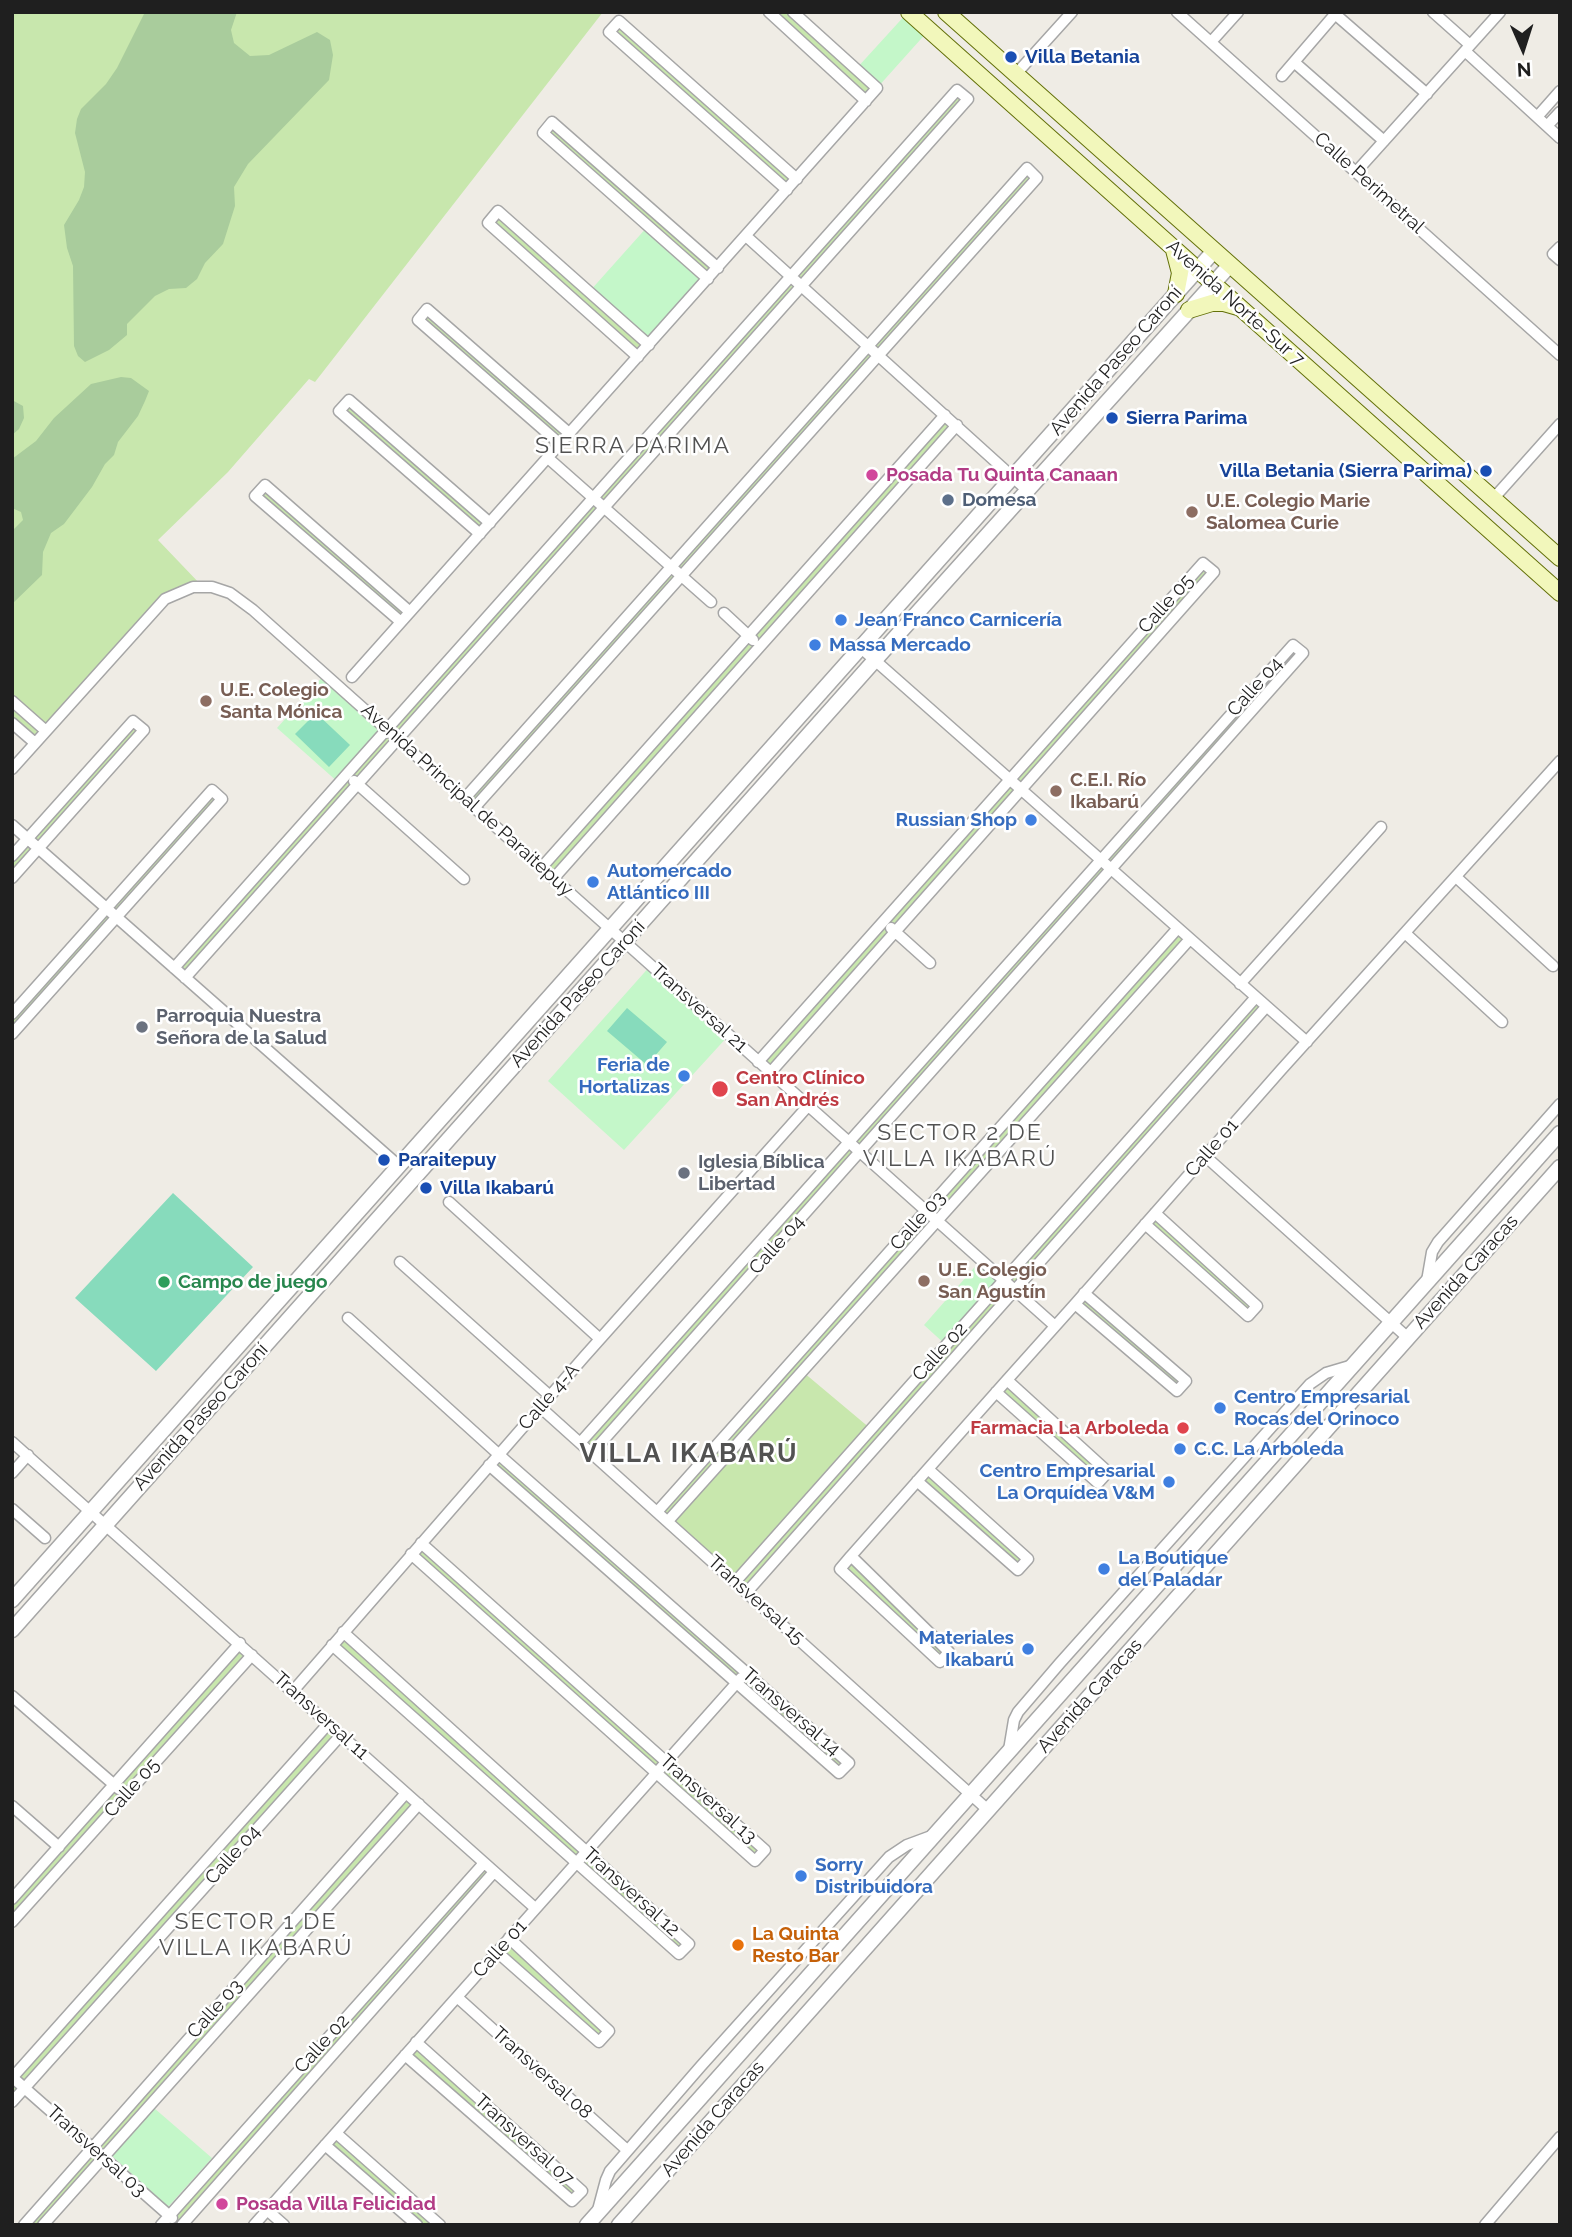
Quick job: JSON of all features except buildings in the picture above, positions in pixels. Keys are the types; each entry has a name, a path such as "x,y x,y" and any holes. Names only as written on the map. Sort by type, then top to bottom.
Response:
{"main road":[{"name":"Avenida Norte-Sur 7","path":"909,12 1560,593"},
{"name":"Avenida Norte-Sur 7","path":"946,12 1560,558"},
{"path":"1173,248 1180,268 1176,294"},
{"path":"1189,310 1212,303 1224,303 1243,310"}],"street":[{"path":"769,12 866,101"},
{"path":"352,677 877,88 793,12"},
{"path":"1016,74 1072,12"},
{"name":"Calle Perimetral","path":"1177,12 1560,355"},
{"path":"1211,42 1238,12"},
{"path":"1433,12 1560,138"},
{"path":"1282,76 1336,13 1427,94"},
{"path":"1356,172 1497,13"},
{"path":"787,190 609,32 619,20 797,179"},
{"path":"1294,62 1384,141"},
{"path":"174,968 957,90 968,99 185,978"},
{"path":"1536,117 1560,90"},
{"path":"1547,126 1560,112"},
{"path":"708,279 543,133 552,122 718,268"},
{"path":"465,798 1027,168 1037,178 475,807"},
{"path":"638,357 488,223 498,211 649,345"},
{"path":"746,236 1027,490"},
{"path":"1560,247 1553,254 1560,260"},
{"name":"Avenida Paseo Caroní","path":"12,1600 1214,251"},
{"name":"Avenida Paseo Caroní","path":"12,1630 1230,265"},
{"path":"561,444 418,320 428,309 570,433"},
{"path":"687,393 697,402"},
{"path":"480,534 339,411 349,400 490,523"},
{"path":"542,867 945,415"},
{"path":"1493,499 1560,424"},
{"path":"554,878 957,425"},
{"path":"548,458 711,602"},
{"path":"767,459 777,468"},
{"path":"401,622 256,496 265,485 410,612"},
{"path":"849,523 860,534"},
{"name":"Calle 05","path":"758,1062 1203,563 1214,572 771,1073"},
{"name":"Avenida Principal de Paraitepuy","path":"12,769 157,606 173,594 202,586 221,589 240,600 398,738 625,942"},
{"path":"490,613 501,622"},
{"path":"724,613 760,646"},
{"name":"Calle 04","path":"580,1443 1293,645 1303,653 592,1453"},
{"path":"861,648 1307,1042"},
{"path":"564,687 575,696"},
{"path":"12,701 46,731"},
{"path":"12,856 132,721 144,730 12,878"},
{"path":"12,723 35,743"},
{"path":"643,754 655,764"},
{"name":"Calle 01","path":"851,1556 949,1652 940,1662 840,1569 851,1556 917,1481 1075,1304 1205,1156 1560,761"},
{"path":"347,774 464,879"},
{"path":"12,1014 212,790 222,799 12,1034"},
{"path":"12,825 399,1166"},
{"path":"1240,984 1381,827"},
{"path":"279,850 290,859"},
{"path":"1456,877 1553,966"},
{"path":"884,921 930,963"},
{"path":"1044,922 1056,933"},
{"name":"Calle 03","path":"657,1512 1178,928"},
{"path":"1405,933 1502,1022"},
{"name":"Calle 03","path":"668,1521 1190,939"},
{"name":"Transversal 21","path":"625,942 1055,1326"},
{"path":"1149,962 1160,973"},
{"name":"Calle 02","path":"736,1581 1256,997"},
{"path":"974,1000 986,1011"},
{"name":"Calle 02","path":"747,1592 1266,1007"},
{"path":"1233,1023 1244,1032"},
{"path":"1053,1070 1065,1079"},
{"name":"Avenida Caracas","path":"1427,1281 1432,1252 1438,1242 1560,1104"},
{"name":"Calle 4-A","path":"293,1691 540,1407 808,1107"},
{"name":"Avenida Caracas","path":"587,2225 1560,1132"},
{"path":"1130,1138 1141,1148"},
{"path":"1205,1156 1407,1337"},
{"name":"Avenida Caracas","path":"619,2225 1560,1167"},
{"path":"449,1202 600,1339"},
{"path":"1145,1224 1248,1316 1257,1306 1155,1213"},
{"path":"1045,1234 1056,1244"},
{"path":"400,1262 550,1396"},
{"path":"715,1292 727,1302"},
{"path":"1075,1304 1177,1391 1186,1381 1084,1293"},
{"name":"Transversal 14","path":"348,1318 849,1763 839,1773 489,1465"},
{"path":"791,1362 803,1371"},
{"path":"996,1392 1098,1483 1108,1472 1007,1380"},
{"name":"Transversal 15","path":"540,1407 988,1810"},
{"path":"871,1429 882,1439"},
{"name":"Transversal 11","path":"12,1442 535,1908"},
{"path":"12,1473 27,1455"},
{"path":"917,1481 1018,1570 1028,1559 928,1469"},
{"path":"12,1509 45,1538"},
{"path":"553,1521 563,1511"},
{"path":"783,1528 795,1538"},
{"name":"Transversal 13","path":"411,1554 755,1861 760,1856 765,1850 421,1543"},
{"path":"613,1574 623,1564"},
{"path":"663,1618 673,1608"},
{"name":"Transversal 12","path":"332,1644 679,1954 689,1944 342,1632"},
{"name":"Calle 05","path":"12,1899 240,1643"},
{"name":"Calle 05","path":"12,1922 252,1655"},
{"path":"536,1666 546,1656"},
{"name":"Calle 01","path":"256,2224 746,1673"},
{"path":"12,1696 126,1795"},
{"path":"594,1718 604,1707"},
{"name":"Calle 04","path":"12,2077 329,1724"},
{"name":"Calle 04","path":"12,2102 341,1735"},
{"path":"455,1754 466,1743"},
{"name":"Calle 03","path":"24,2225 406,1793"},
{"name":"Calle 03","path":"46,2222 419,1804"},
{"path":"12,1806 74,1853"},
{"path":"85,1817 97,1828"},
{"name":"Avenida Caracas","path":"597,2213 606,2180 627,2150 889,1857 907,1845 934,1835"},
{"path":"208,1859 220,1869"},
{"name":"Calle 02","path":"161,2225 484,1863"},
{"path":"344,1864 356,1874"},
{"name":"Calle 02","path":"181,2225 495,1872"},
{"path":"282,1934 293,1944"},
{"path":"497,1952 599,2042 609,2031 509,1938"},
{"name":"Transversal 08","path":"457,1997 627,2150"},
{"path":"360,2001 371,2011"},
{"name":"Transversal 07","path":"405,2055 572,2201 582,2191 416,2042"},
{"name":"Transversal 03","path":"12,2077 181,2225"},
{"path":"336,2133 440,2225"},
{"path":"1485,2225 1560,2137"},
{"path":"325,2145 417,2225"},
{"path":"37,2210 46,2222"},
{"path":"267,2210 284,2225"}],"green space":[{"path":"12,12 603,12 315,382 309,379 228,472 158,540 202,586 173,594 35,743 12,723"},
{"path":"145,12 237,12 231,30 234,43 250,56 269,55 317,32 330,40 333,55 329,80 248,164 234,187 235,206 223,244 205,263 197,279 186,288 169,289 155,296 127,324 127,335 109,350 85,362 78,356 74,346 73,266 64,225 84,187 85,172 75,133 77,119 81,109 106,84 117,68"},
{"path":"769,12 793,12 877,88 866,101"},
{"path":"908,12 929,30 877,88 856,69"},
{"path":"619,21 797,179 787,190 609,32"},
{"path":"957,90 968,99 185,978 174,968"},
{"path":"552,122 718,268 708,279 543,133"},
{"path":"1027,168 1037,178 475,807 465,798"},
{"path":"498,211 649,345 638,357 488,223"},
{"path":"648,226 708,279 649,345 589,292"},
{"path":"427,309 570,434 560,444 418,320"},
{"path":"121,377 131,378 149,391 138,416 118,442 114,455 105,464 92,487 64,524 51,533 43,552 42,575 12,604 12,531 23,520 21,512 12,508 12,459 36,441 54,418 91,384"},
{"path":"12,400 23,406 24,418 19,429 12,435"},
{"path":"349,400 490,523 480,534 339,411"},
{"path":"945,415 957,425 554,878 542,867"},
{"path":"265,485 410,612 401,622 255,496"},
{"path":"1203,563 1214,572 770,1073 758,1062"},
{"path":"1293,645 1303,653 592,1453 580,1443"},
{"path":"325,674 387,729 339,783 277,728"},
{"path":"316,713 350,745 329,767 295,734"},
{"path":"133,721 144,730 12,878 12,856"},
{"path":"212,790 222,799 12,1034 12,1014"},
{"path":"1178,929 1190,939 803,1372 871,1429 1256,997 1266,1007 747,1592 657,1512"},
{"path":"651,965 729,1035 624,1150 548,1081"},
{"path":"627,1008 667,1042 647,1065 607,1031"},
{"name":"Campo de juego","path":"173,1193 253,1267 156,1371 75,1298"},
{"path":"1155,1213 1257,1306 1248,1316 1146,1224"},
{"path":"981,1260 1004,1280 946,1345 924,1325"},
{"path":"1085,1293 1186,1381 1177,1391 1075,1304"},
{"path":"1007,1381 1108,1472 1098,1483 997,1392"},
{"path":"498,1455 848,1763 839,1773 489,1465"},
{"path":"928,1469 1028,1559 1018,1570 917,1481"},
{"path":"420,1543 765,1850 755,1861 411,1554"},
{"path":"849,1558 949,1652 940,1662 840,1569"},
{"path":"342,1632 689,1944 679,1954 332,1644"},
{"path":"240,1643 252,1655 12,1922 12,1899"},
{"path":"330,1724 341,1734 12,2102 12,2079"},
{"path":"407,1793 419,1804 43,2225 24,2225"},
{"path":"484,1863 494,1872 181,2225 161,2225"},
{"path":"509,1939 609,2031 599,2042 497,1952"},
{"path":"416,2043 582,2191 572,2201 405,2055"},
{"path":"154,2108 212,2158 168,2207 111,2155"},
{"path":"336,2133 440,2225 417,2225 325,2145"}],"place":[{"name":"Villa Betania","path":"1011,57"},
{"name":"Sierra Parima","path":"1112,418"},
{"name":"Villa Betania (Sierra Parima)","path":"1486,471"},
{"name":"Posada Tu Quinta Canaan","path":"872,475"},
{"name":"Domesa","path":"948,500"},
{"name":"U.E. Colegio Marie Salomea Curie","path":"1192,512"},
{"name":"Jean Franco Carnicería","path":"841,620"},
{"name":"Massa Mercado","path":"815,645"},
{"name":"U.E. Colegio Santa Mónica","path":"206,701"},
{"name":"C.E.I. Río Ikabarú","path":"1056,791"},
{"name":"Russian Shop","path":"1031,820"},
{"name":"Automercado Atlántico III","path":"593,882"},
{"name":"Parroquia Nuestra Señora de la Salud","path":"142,1027"},
{"name":"Feria de Hortalizas","path":"684,1076"},
{"name":"Centro Clínico San Andrés","path":"720,1089"},
{"name":"Paraitepuy","path":"384,1160"},
{"name":"Iglesia Bíblica Libertad","path":"684,1173"},
{"name":"Villa Ikabarú","path":"426,1188"},
{"name":"U.E. Colegio San Agustín","path":"924,1281"},
{"name":"Campo de juego","path":"164,1282"},
{"name":"Centro Empresarial Rocas del Orinoco","path":"1220,1408"},
{"name":"Farmacia La Arboleda","path":"1183,1428"},
{"name":"C.C. La Arboleda","path":"1180,1449"},
{"name":"Centro Empresarial La Orquídea V&M","path":"1169,1482"},
{"name":"La Boutique del Paladar","path":"1104,1569"},
{"name":"Materiales Ikabarú","path":"1028,1649"},
{"name":"Sorry Distribuidora","path":"801,1876"},
{"name":"La Quinta Resto Bar","path":"738,1945"},
{"name":"Posada Villa Felicidad","path":"222,2204"}],"district":[{"name":"SIERRA PARIMA","path":"633,446"},
{"name":"SECTOR 2 DE VILLA IKABARÚ","path":"960,1146"},
{"name":"VILLA IKABARÚ","path":"689,1454"},
{"name":"SECTOR 1 DE VILLA IKABARÚ","path":"256,1935"}]}
